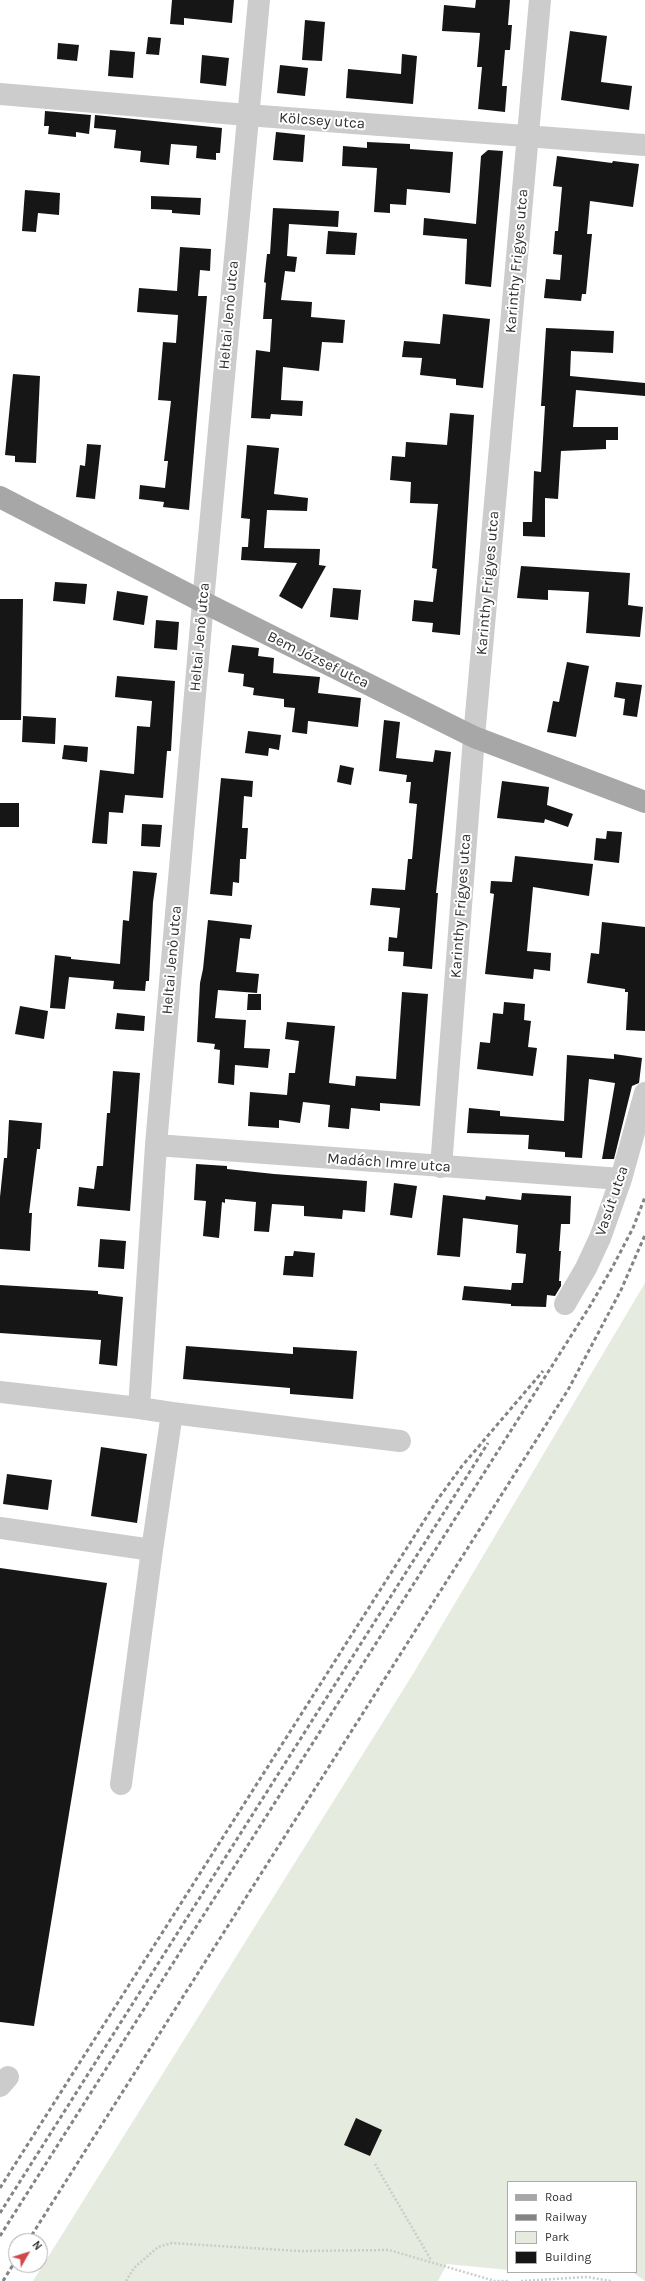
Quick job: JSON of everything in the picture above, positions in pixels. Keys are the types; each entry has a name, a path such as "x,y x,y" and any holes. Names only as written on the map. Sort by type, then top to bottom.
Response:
{"main road":[{"name":"Bem József utca","path":"0,496 202,602 474,737 645,802"}],"street":[{"name":"Heltai Jenő utca","path":"139,1408 156,1145 202,602 259,0"},
{"name":"Karinthy Frigyes utca","path":"441,1167 474,737 540,0"},
{"name":"Kölcsey utca","path":"0,94 247,115 645,145"},
{"name":"Vasút utca","path":"565,1304 597,1244 621,1179 645,1093"},
{"name":"Madách Imre utca","path":"156,1145 621,1179"},
{"path":"0,1392 400,1441"},
{"path":"121,1784 172,1413"},
{"path":"0,1528 152,1550"}],"path":[{"path":"375,2164 431,2260"},
{"path":"126,2281 134,2268 158,2247 172,2242 299,2251 389,2250 431,2260 495,2281 509,2281"},
{"path":"521,2281 587,2277 611,2281"}],"green space":[{"path":"645,1283 645,2281 633,2273 637,2273 637,2181 507,2181 507,2270 447,2264 438,2281 33,2281 38,2273 48,2273 48,2257 413,1674"}],"building":[{"path":"172,0 234,0 232,23 184,18 184,25 170,24"},
{"path":"476,0 510,0 508,25 512,25 510,50 505,50 502,86 507,86 505,112 478,109 482,67 477,67 480,33 442,31 444,5 475,8"},
{"path":"305,20 325,22 322,61 302,60"},
{"path":"570,31 607,36 601,82 632,86 629,110 561,100"},
{"path":"148,37 161,38 159,55 146,54"},
{"path":"58,43 79,45 77,61 57,59"},
{"path":"110,50 135,52 133,78 108,76"},
{"path":"402,54 417,56 413,104 346,98 348,69 401,74"},
{"path":"202,55 229,58 226,86 200,83"},
{"path":"280,65 308,68 305,96 277,93"},
{"path":"45,111 91,115 89,134 76,132 76,137 48,134 49,126 44,126"},
{"path":"95,115 222,128 220,153 216,153 216,160 196,158 197,146 171,144 169,165 140,162 141,151 114,148 116,130 94,128"},
{"path":"276,132 305,135 303,162 273,160"},
{"path":"367,142 410,144 410,149 453,152 450,193 407,189 406,205 390,204 390,213 374,212 377,168 342,166 343,146 367,148"},
{"path":"488,150 503,151 491,287 465,284 467,239 423,235 424,218 476,224 481,156"},
{"path":"557,156 612,163 613,161 639,164 633,207 590,201 587,234 592,234 586,294 582,294 581,301 544,298 546,279 560,280 562,255 553,254 555,231 558,231 562,187 553,186"},
{"path":"25,190 60,193 59,215 38,213 36,232 22,231"},
{"path":"151,196 201,198 200,215 172,213 172,210 151,209"},
{"path":"273,208 339,211 338,227 289,224 287,256 297,257 295,272 285,271 281,300 312,302 311,317 345,320 343,343 322,342 319,371 283,367 281,400 303,401 302,416 271,414 270,419 251,418 256,350 270,352 272,319 263,319 266,283 264,282 267,254 270,254"},
{"path":"328,231 357,233 355,255 326,254"},
{"path":"180,247 211,249 210,271 200,270 198,296 207,296 189,510 163,507 164,502 139,499 140,485 165,488 168,461 164,461 171,401 158,400 163,342 176,343 178,315 137,312 139,288 177,291"},
{"path":"443,314 490,319 483,388 456,385 456,379 420,375 422,358 402,357 404,341 440,344"},
{"path":"546,328 614,331 613,353 571,351 570,376 645,383 645,396 576,390 573,427 618,427 618,440 606,440 606,449 561,451 558,499 545,498 545,537 523,536 523,522 532,522 534,471 541,472 545,406 541,406"},
{"path":"13,374 40,376 36,463 15,462 15,456 5,455"},
{"path":"450,413 474,415 460,635 432,632 433,623 412,621 414,600 433,602 437,569 432,568 438,504 410,503 411,482 390,480 392,456 405,457 406,442 447,445"},
{"path":"87,444 101,445 95,499 76,497 80,465 85,466"},
{"path":"247,445 279,448 274,494 308,498 307,511 267,510 264,548 320,549 319,565 326,566 302,609 279,596 297,563 241,560 242,547 248,547 250,519 241,518"},
{"path":"521,566 630,573 628,605 643,607 640,637 586,633 589,592 548,590 548,600 517,598"},
{"path":"55,582 87,584 85,604 53,601"},
{"path":"333,588 361,590 358,620 330,617"},
{"path":"117,591 148,596 144,625 113,620"},
{"path":"0,599 23,599 21,720 0,720"},
{"path":"156,620 179,622 177,650 154,648"},
{"path":"232,645 259,648 258,656 274,658 273,673 320,677 318,693 361,698 358,727 308,721 307,734 292,732 295,708 284,707 284,699 253,695 254,688 243,686 244,674 228,672"},
{"path":"567,662 589,666 576,737 547,732 553,701 559,702"},
{"path":"117,676 175,681 171,751 167,751 163,798 125,795 123,813 109,812 107,844 92,843 100,770 134,774 137,726 150,727 152,701 115,697"},
{"path":"616,682 642,685 637,717 623,715 625,699 614,697"},
{"path":"23,716 56,718 55,744 22,742"},
{"path":"384,720 400,722 396,758 433,762 435,750 451,752 436,893 438,893 432,969 403,966 404,952 388,951 389,937 397,938 400,908 370,905 372,888 405,890 408,859 412,859 417,804 409,803 411,782 406,782 407,775 379,771"},
{"path":"248,731 281,735 279,750 269,748 268,756 245,753"},
{"path":"64,745 88,747 87,762 62,759"},
{"path":"340,765 354,768 351,785 337,782"},
{"path":"221,778 253,781 252,797 244,796 242,828 248,828 246,859 240,859 239,883 233,882 232,896 210,894"},
{"path":"502,781 549,787 547,805 573,814 568,827 545,819 544,823 497,818"},
{"path":"0,803 19,803 19,827 0,827"},
{"path":"142,824 162,825 160,847 141,846"},
{"path":"607,831 622,832 619,863 594,860 596,838 606,839"},
{"path":"515,856 593,864 589,896 533,887 527,951 551,953 550,971 534,969 533,979 485,974 494,894 490,893 491,881 512,882"},
{"path":"133,871 157,873 153,902 149,981 146,981 145,991 113,989 114,981 69,977 65,1009 50,1008 55,955 71,957 71,959 120,964 123,920 129,921"},
{"path":"208,920 252,925 250,939 240,938 236,972 259,974 257,993 218,990 215,1018 246,1020 244,1048 270,1049 268,1068 235,1065 234,1085 218,1083 220,1050 214,1049 215,1044 197,1042 200,983 203,969"},
{"path":"602,922 645,927 645,1031 626,1030 628,992 625,992 625,989 587,983 591,953 599,954"},
{"path":"402,992 428,994 420,1106 380,1103 380,1111 351,1108 349,1129 328,1127 330,1105 303,1102 300,1123 279,1120 279,1128 248,1126 250,1092 287,1095 289,1073 295,1073 299,1041 285,1039 287,1022 335,1026 329,1083 355,1086 356,1076 396,1079"},
{"path":"248,994 261,994 261,1010 247,1010"},
{"path":"504,1002 525,1004 524,1020 531,1021 528,1047 537,1048 533,1076 477,1069 480,1042 490,1043 493,1013 503,1014"},
{"path":"20,1006 48,1011 44,1039 15,1034"},
{"path":"117,1013 145,1016 144,1031 115,1029"},
{"path":"614,1054 642,1058 639,1083 632,1086 614,1159 602,1159 615,1083 589,1079 582,1158 565,1157 565,1152 528,1149 529,1135 467,1133 469,1108 500,1111 500,1116 564,1121 567,1055 614,1059"},
{"path":"113,1071 140,1073 130,1211 77,1206 79,1187 94,1189 97,1166 103,1166 107,1113 110,1113"},
{"path":"9,1120 42,1123 40,1149 37,1149 29,1213 32,1213 30,1251 0,1249 0,1197 4,1158 7,1158"},
{"path":"196,1164 227,1166 227,1169 274,1174 367,1181 365,1212 343,1210 342,1219 304,1216 304,1206 272,1204 269,1232 254,1231 256,1202 225,1199 225,1203 222,1202 219,1238 203,1236 206,1201 194,1200"},
{"path":"394,1183 417,1186 412,1218 390,1215"},
{"path":"522,1193 571,1196 570,1224 561,1224 559,1281 561,1281 561,1286 555,1296 547,1295 546,1307 511,1306 511,1304 462,1300 464,1286 511,1290 512,1283 523,1283 526,1254 516,1253 518,1225 463,1218 460,1257 437,1255 443,1195 485,1200 486,1196 521,1200"},
{"path":"100,1239 126,1241 124,1269 98,1267"},
{"path":"294,1251 315,1253 313,1277 283,1275 285,1256 293,1256"},
{"path":"0,1285 98,1291 98,1294 123,1297 117,1366 99,1364 101,1340 0,1333"},
{"path":"186,1346 293,1354 293,1347 357,1351 353,1399 290,1394 290,1388 183,1379"},
{"path":"101,1447 147,1454 137,1523 91,1516"},
{"path":"7,1474 52,1480 48,1510 3,1504"},
{"path":"0,1568 107,1583 34,2026 0,2022"},
{"path":"356,2118 382,2130 370,2156 344,2145"}],"railway":[{"path":"0,2236 590,1306 633,1228 645,1197"},
{"path":"33,2233 568,1390 621,1290 645,1235"},
{"path":"0,2188 438,1499 462,1466 543,1371"},
{"path":"0,2213 488,1443"},
{"path":"3,2281 8,2273"}]}
